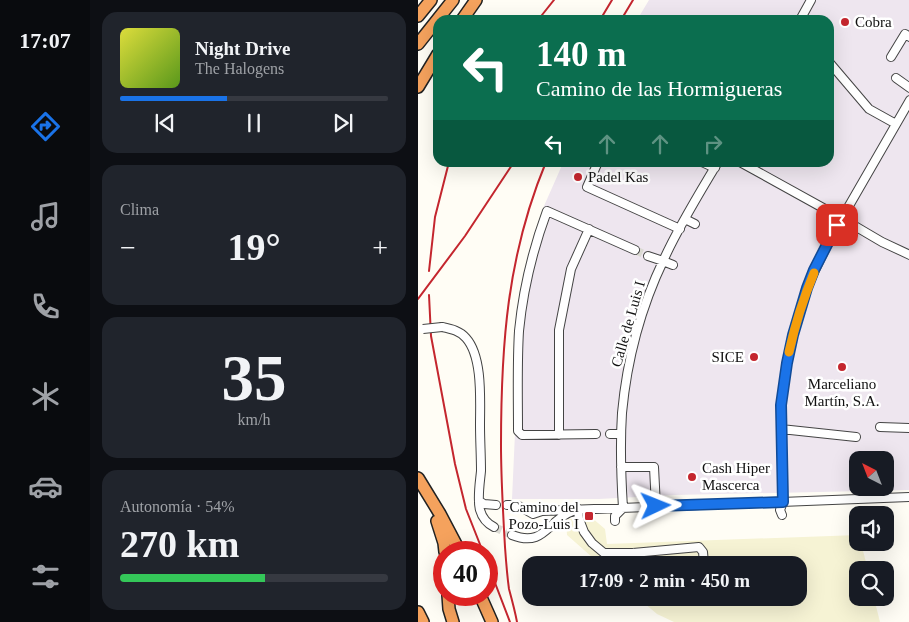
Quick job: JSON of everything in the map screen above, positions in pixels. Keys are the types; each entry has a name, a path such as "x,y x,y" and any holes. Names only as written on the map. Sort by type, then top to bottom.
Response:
{"highway":[{"path":"418,16 431,0"},
{"path":"441,15 453,0"},
{"path":"466,15 476,0"},
{"path":"418,44 433,25"},
{"path":"418,87 433,62"},
{"path":"418,478 443,541"},
{"path":"418,478 454,541"},
{"path":"449,606 452,622"},
{"path":"485,606 492,622"},
{"path":"418,612 424,622"}],"street":[{"path":"803,15 811,0"},
{"path":"891,57 905,34 910,37"},
{"path":"834,68 869,110 896,124"},
{"path":"896,78 910,88"},
{"path":"846,211 910,100"},
{"path":"596,167 587,187 680,229"},
{"name":"Calle de Luis I","path":"623,508 621,434 625,389 632,352 644,308 663,260 715,167"},
{"path":"749,167 834,214"},
{"path":"596,434 522,435 518,431 519,332 522,306 537,238 547,211 635,250"},
{"path":"837,211 846,211 849,218 848,222 845,225 837,225 834,222 834,214 837,211"},
{"path":"685,219 694,224"},
{"path":"848,222 886,245 910,255"},
{"path":"782,515 780,507 783,502 781,405 787,363 801,307 814,270 837,225"},
{"path":"559,435 559,330 571,269 589,229"},
{"path":"648,256 673,265"},
{"path":"420,330 449,328 460,333 468,340 474,353 480,389 481,467 479,502 481,514 494,527"},
{"path":"880,427 910,428"},
{"path":"781,429 856,436"},
{"path":"610,434 621,434"},
{"path":"621,467 654,467 656,506"},
{"path":"507,505 517,505 533,514 542,510 910,497"},
{"path":"479,502 496,505"},
{"path":"615,521 615,516 623,508"},
{"path":"512,535 523,539 534,538 543,534 555,521 578,509"},
{"path":"578,509 579,519 584,532 592,544 604,553 633,553 698,547 703,552 703,556"}],"shaded area":[{"path":"649,0 909,0 909,490 894,490 894,451 849,451 849,491 675,495 599,499 512,499 515,433 515,357 535,235 544,206 561,167 834,167 834,15 640,15"},
{"path":"591,517 605,529 607,544 849,535 849,551 863,551 866,561 849,561 849,606 876,606 880,622 674,622 657,614 648,606 807,606 807,556 591,556 567,535 566,519"}],"tunnel":[{"path":"635,250 648,256"},
{"path":"494,527 512,535"}],"railway":[{"path":"542,15 554,0"},
{"path":"603,15 612,0"},
{"path":"624,15 633,0"},
{"path":"429,271 435,217 448,167"},
{"path":"418,299 465,236 511,167"},
{"path":"517,622 509,589 502,496 501,408 505,336 515,266 533,197 544,167"},
{"path":"429,295 431,336 455,464 466,509 479,541"},
{"path":"498,591 510,622"}],"slow traffic":[{"path":"789,352 801,307 814,273"}],"place":[{"name":"Cobra","path":"845,22"},
{"name":"Padel Kas","path":"578,177"},
{"name":"SICE","path":"754,357"},
{"name":"Marceliano Martín, S.A.","path":"842,367"},
{"name":"Cash Hiper Mascerca","path":"692,477"},
{"name":"Camino del Pozo-Luis I","path":"589,516"}],"route":[{"path":"656,506 783,502 781,405 787,363 807,288 837,225"}]}
